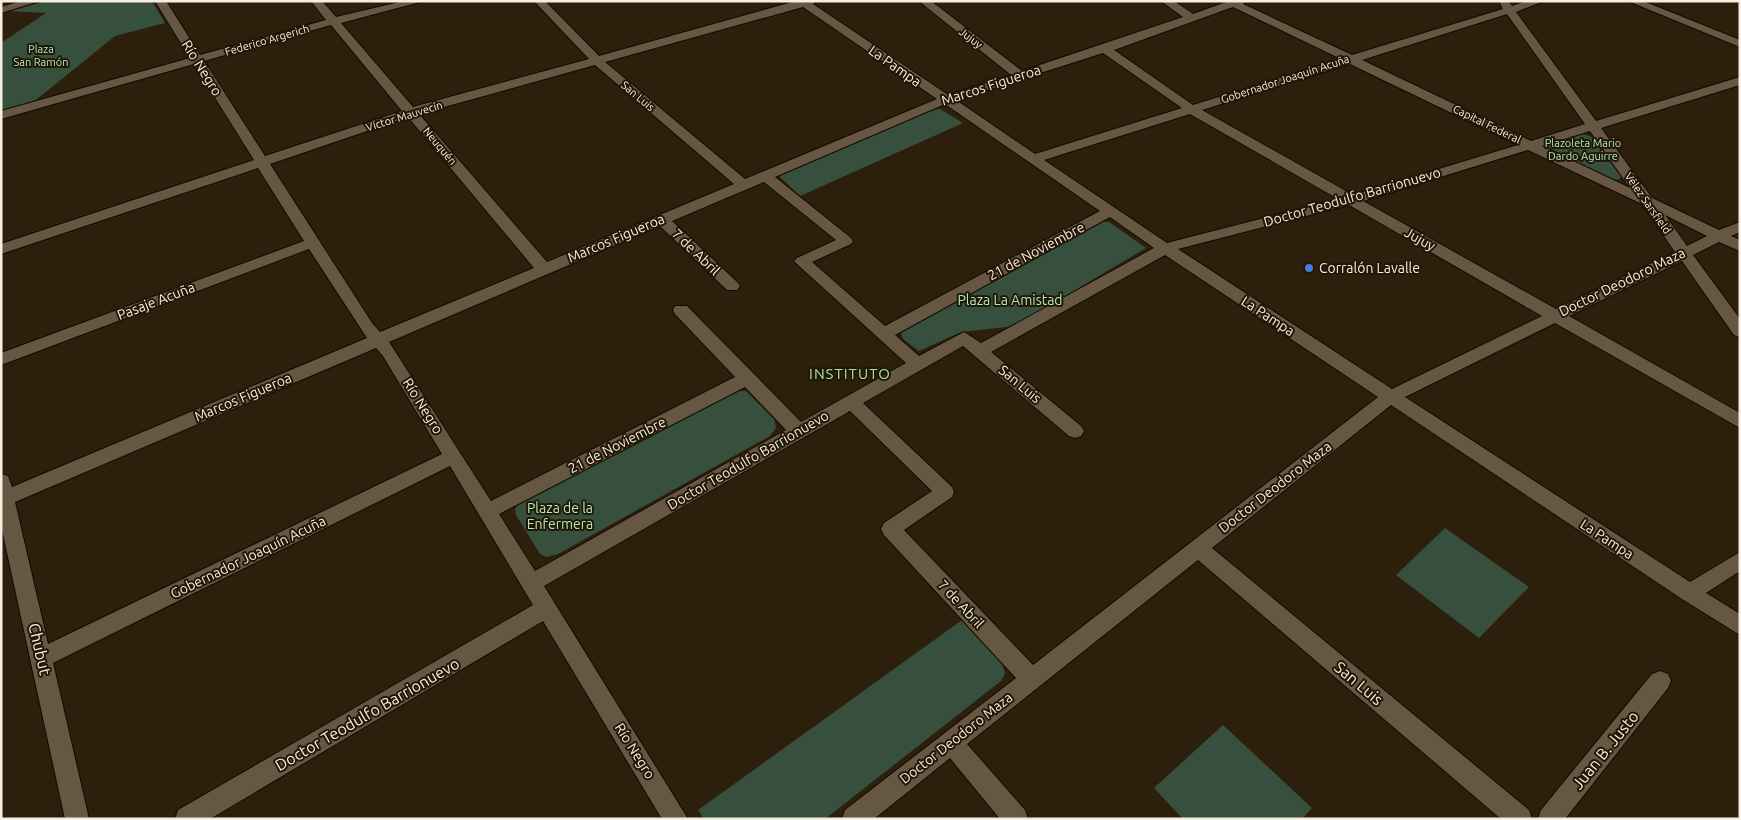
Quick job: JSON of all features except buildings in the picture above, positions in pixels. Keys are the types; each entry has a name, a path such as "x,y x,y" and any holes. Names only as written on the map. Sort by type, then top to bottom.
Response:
{"street":[{"path":"1,10 35,1"},
{"name":"Río Negro","path":"160,1 366,327 390,352 676,819"},
{"name":"Neuquén","path":"316,1 543,268"},
{"name":"Federico Argerich","path":"1,115 333,22 419,1"},
{"name":"San Luis","path":"539,1 596,60 742,184"},
{"name":"Jujuy","path":"924,1 1019,75"},
{"path":"1166,1 1192,18"},
{"name":"Gobernador Joaquín Acuña","path":"1032,159 1350,59 1507,6 1539,1"},
{"path":"1633,1 1740,44"},
{"name":"Víctor Mauvecín","path":"1,249 411,112 806,2"},
{"name":"La Pampa","path":"806,2 944,100 1165,248 1740,626"},
{"name":"Marcos Figueroa","path":"3,493 378,340 543,268 944,100 1105,49 1237,2"},
{"name":"Capital Federal","path":"1237,2 1350,59 1740,246"},
{"name":"Vélez Sarsfield","path":"1507,6 1592,126 1649,202 1682,253 1740,331"},
{"name":"Jujuy","path":"1105,49 1191,110 1740,421"},
{"name":"Doctor Teodulfo Barrionuevo","path":"980,352 1165,248 1350,200 1740,81"},
{"path":"764,175 846,240 802,261 917,364"},
{"name":"21 de Noviembre","path":"883,334 1110,211"},
{"name":"7 de Abril","path":"661,218 732,286"},
{"name":"Doctor Deodoro Maza","path":"854,819 1390,397 1740,226"},
{"name":"Pasaje Acuña","path":"1,359 312,243"},
{"path":"681,310 798,432"},
{"name":"San Luis","path":"964,338 1075,431"},
{"name":"Doctor Teodulfo Barrionuevo","path":"532,583 964,338"},
{"name":"21 de Noviembre","path":"488,511 747,378"},
{"name":"7 de Abril","path":"851,402 945,492 891,529 1031,679"},
{"name":"Gobernador Joaquín Acuña","path":"42,658 454,456"},
{"name":"Chubut","path":"3,493 42,658 77,819"},
{"name":"San Luis","path":"1198,548 1520,819"},
{"path":"1689,592 1740,560"},
{"name":"Doctor Teodulfo Barrionuevo","path":"187,819 547,608"},
{"name":"Juan B. Justo","path":"1550,819 1660,680"},
{"path":"951,742 1016,819"}],"green space":[{"name":"Plaza San Ramón","path":"46,1 152,1 165,23 115,36 32,103 1,112 1,43 46,13 8,11"},
{"path":"940,109 963,123 800,196 779,176 782,172 930,110"},
{"name":"Plazoleta Mario Dardo Aguirre","path":"1583,134 1592,137 1621,177 1618,180 1607,178 1547,147 1549,143"},
{"name":"Plaza La Amistad","path":"1103,222 1109,222 1146,248 1018,324 961,332 919,351 903,339 901,334 903,330"},
{"name":"Plaza de la Enfermera","path":"735,391 746,391 774,419 776,428 770,436 558,554 546,557 540,554 516,515 515,509 520,502"},
{"path":"1445,528 1529,587 1479,638 1396,575"},
{"path":"962,620 1002,663 1005,673 1001,681 825,819 704,819 698,810"},
{"path":"1223,725 1312,808 1302,819 1183,819 1154,788"}],"place":[{"name":"Corralón Lavalle","path":"1309,268"}],"district":[{"name":"INSTITUTO","path":"850,373"}]}
